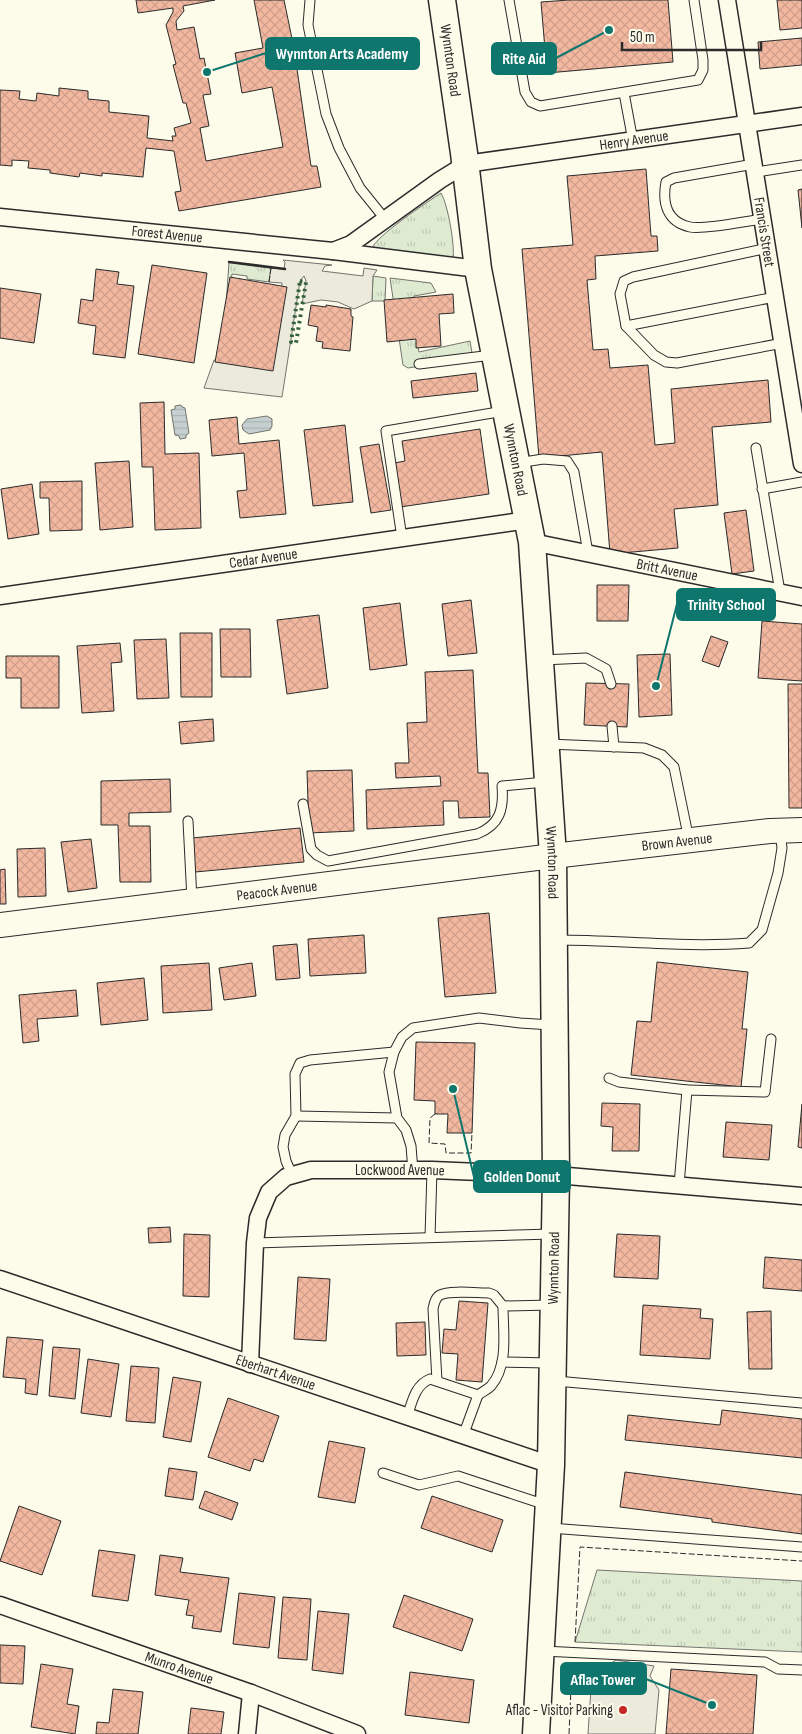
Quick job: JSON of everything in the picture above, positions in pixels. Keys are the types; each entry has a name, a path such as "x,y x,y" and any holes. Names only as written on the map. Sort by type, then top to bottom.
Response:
{"main road":[{"name":"Wynnton Road","path":"442,0 466,164 478,269 530,531 553,856 556,1174 553,1372 551,1465 536,1734"}],"street":[{"name":"Francis Street","path":"727,0 802,464"},
{"name":"Henry Avenue","path":"466,164 802,116"},
{"path":"333,251 351,244 440,180 466,164"},
{"name":"Forest Avenue","path":"0,217 333,251 478,269"},
{"name":"Cedar Avenue","path":"0,596 402,538 530,531"},
{"name":"Britt Avenue","path":"530,531 588,553 802,597"},
{"name":"Brown Avenue","path":"553,856 689,840 791,831"},
{"name":"Peacock Avenue","path":"0,925 553,856"},
{"name":"Lockwood Avenue","path":"250,1364 255,1243 258,1218 269,1192 286,1177 292,1175 310,1170 432,1170 556,1174 802,1196"},
{"name":"Eberhart Avenue","path":"0,1279 551,1465"},
{"name":"Munro Avenue","path":"0,1605 251,1693 357,1734"},
{"path":"247,1734 251,1693"}],"lane":[{"path":"310,0 308,25 326,114 339,148 360,188 385,219"},
{"path":"509,0 525,92 530,102 540,106 551,106 698,80 703,70 703,60 694,0"},
{"path":"624,93 633,141"},
{"path":"763,219 702,228 690,227 675,220 667,212 664,193 666,182 674,178 755,168 802,166"},
{"path":"768,248 633,277 624,281 620,294 626,326 654,355 666,362 676,363 783,344"},
{"path":"626,326 775,297"},
{"path":"419,364 495,354"},
{"path":"402,538 386,431 506,411"},
{"path":"756,448 780,592"},
{"path":"517,464 543,459 567,461 574,472 588,553"},
{"path":"762,489 802,482"},
{"path":"540,660 586,658 606,669 611,684"},
{"path":"612,726 614,747"},
{"path":"545,744 644,748 662,755 674,766 689,840"},
{"path":"302,804 311,849 317,855 328,860 477,834 486,830 498,817 503,802 502,786 548,782"},
{"path":"188,821 192,901"},
{"path":"554,940 685,945 749,943 762,930 778,872 782,848 791,831"},
{"path":"413,1171 411,1146 406,1130 397,1118 389,1072 394,1052 402,1036 414,1028 479,1018 554,1025"},
{"path":"609,1078 619,1082 688,1090 765,1092 771,1039"},
{"path":"292,1175 283,1147 285,1135 296,1116 295,1074 300,1063 310,1060 394,1052"},
{"path":"679,1185 688,1090"},
{"path":"296,1116 397,1118"},
{"path":"430,1237 432,1170"},
{"path":"255,1243 555,1234"},
{"path":"437,1381 433,1309 438,1296 446,1294 488,1293 494,1295 503,1306 502,1362 500,1370 491,1386 478,1396 463,1436"},
{"path":"503,1306 554,1305"},
{"path":"502,1362 553,1372 802,1402"},
{"path":"407,1417 418,1387 430,1379 478,1396"},
{"path":"383,1473 419,1486 458,1476 548,1516 802,1547"},
{"path":"541,1651 765,1662 778,1669 802,1670"}],"green space":[{"path":"441,193 450,225 453,259 372,249 382,236"},
{"path":"229,262 271,268 269,282 247,279 247,276 232,274 225,320"},
{"path":"373,276 386,278 385,301 372,301"},
{"path":"390,278 431,283 436,292 414,296 417,316 413,317 419,352 470,341 472,353 457,360 408,368 403,365"},
{"path":"597,1570 802,1581 802,1652 575,1642"}],"shaded area":[{"path":"283,260 332,265 325,266 322,271 363,276 364,268 377,270 373,276 372,301 354,309 338,302 321,300 302,304 306,281 304,276 300,281 282,397 204,388 214,360 271,367 282,283 269,282 271,268 284,269 285,262"},
{"path":"181,405 185,408 189,433 186,435 186,438 180,439 179,436 175,435 171,410 175,409 175,406"},
{"path":"267,416 272,419 270,430 249,434 243,430 242,425 247,419"},
{"name":"Aflac - Visitor Parking","path":"616,1660 654,1666 650,1676 659,1690 655,1734 588,1734 592,1673 585,1664 608,1665"}],"building":[{"path":"136,0 215,0 183,6 184,11 176,21 177,30 194,27 200,59 204,58 211,94 203,95 209,126 200,128 206,161 283,147 272,87 242,93 235,53 263,48 254,0 284,0 296,58 293,58 295,69 297,69 311,166 317,166 321,187 179,211 175,192 181,191 174,151 146,148 143,177 102,173 102,176 80,173 79,177 50,173 50,170 28,168 29,161 12,160 12,166 0,165 0,90 20,91 19,99 36,101 37,93 59,96 59,88 88,91 88,99 109,101 109,112 149,116 147,138 173,141 172,136 176,136 174,128 191,123 186,103 183,103 173,65 176,64 166,25 173,12 173,8 138,13"},
{"path":"569,0 668,0 673,62 547,73 541,2"},
{"path":"777,0 802,0 802,28 780,30"},
{"path":"802,38 802,65 760,69 758,42"},
{"path":"646,169 651,236 657,236 658,251 595,256 596,279 587,280 593,350 608,349 610,368 648,365 655,445 675,443 671,389 768,380 771,422 712,427 718,505 674,509 678,548 610,554 602,452 539,458 522,249 573,245 567,176"},
{"path":"802,189 802,228 798,190"},
{"path":"152,265 207,273 194,363 138,354"},
{"path":"96,269 119,272 117,284 134,286 125,358 93,354 96,326 78,323 81,299 93,301"},
{"path":"230,277 287,287 273,371 215,362"},
{"path":"0,288 41,294 34,343 0,338"},
{"path":"453,294 454,313 439,314 441,346 416,348 416,339 387,342 384,300"},
{"path":"311,305 351,309 351,316 353,317 350,351 322,348 323,342 316,341 318,327 308,325"},
{"path":"476,373 478,391 413,398 411,381"},
{"path":"164,402 165,454 199,453 201,528 155,530 153,467 142,467 140,403"},
{"path":"237,417 239,444 279,440 286,514 240,518 237,491 247,490 244,453 212,456 209,420"},
{"path":"345,425 353,502 313,506 304,430"},
{"path":"480,429 489,494 400,507 394,463 405,461 402,441"},
{"path":"379,444 391,510 371,513 360,447"},
{"path":"129,461 133,527 100,530 95,463"},
{"path":"82,481 82,530 50,531 49,498 40,498 40,482"},
{"path":"32,484 39,534 8,539 1,489"},
{"path":"746,510 754,571 732,574 724,513"},
{"path":"597,585 629,585 628,621 597,621"},
{"path":"471,600 477,653 448,656 442,604"},
{"path":"400,603 407,665 370,670 363,608"},
{"path":"319,615 328,688 287,694 277,620"},
{"path":"762,621 802,624 802,681 758,678"},
{"path":"220,629 250,629 251,677 221,677"},
{"path":"180,633 212,633 212,697 181,697"},
{"path":"711,636 728,642 719,667 702,661"},
{"path":"166,639 169,698 137,699 134,640"},
{"path":"120,643 122,662 111,663 114,711 82,713 77,646"},
{"path":"670,654 672,715 639,717 637,655"},
{"path":"6,656 59,656 59,708 21,708 21,678 6,678"},
{"path":"473,670 478,773 488,773 490,817 459,818 458,801 443,801 444,825 367,829 366,790 441,786 440,776 396,778 395,763 409,763 407,723 427,722 425,672"},
{"path":"586,683 629,684 627,727 584,725"},
{"path":"788,684 802,684 802,808 789,808"},
{"path":"213,719 214,741 181,744 179,722"},
{"path":"352,770 354,831 309,833 307,771"},
{"path":"170,779 171,812 129,813 129,826 150,826 151,882 120,882 118,825 101,825 101,781"},
{"path":"300,828 304,862 195,872 192,838"},
{"path":"91,839 97,888 68,892 61,842"},
{"path":"45,848 46,896 18,897 17,849"},
{"path":"5,869 6,904 0,904 0,870"},
{"path":"489,913 496,993 445,997 438,918"},
{"path":"364,935 366,973 310,976 308,939"},
{"path":"297,944 300,978 276,980 273,946"},
{"path":"657,962 748,972 742,1029 747,1029 741,1087 631,1075 637,1021 651,1022"},
{"path":"209,963 212,1010 163,1013 161,966"},
{"path":"252,963 256,996 224,1000 219,968"},
{"path":"144,978 148,1020 101,1025 97,983"},
{"path":"76,990 78,1016 37,1019 39,1041 23,1043 19,995"},
{"path":"416,1042 475,1043 472,1133 447,1133 448,1114 435,1114 435,1101 414,1100"},
{"path":"602,1103 640,1104 639,1151 612,1151 613,1127 601,1126"},
{"path":"802,1104 802,1148 798,1147"},
{"path":"726,1122 772,1125 769,1160 723,1157"},
{"path":"170,1227 171,1242 149,1243 148,1228"},
{"path":"184,1234 210,1235 209,1297 183,1296"},
{"path":"617,1234 660,1236 658,1279 614,1277"},
{"path":"765,1257 802,1260 802,1291 763,1288"},
{"path":"298,1277 330,1279 326,1341 294,1339"},
{"path":"459,1301 488,1303 482,1382 456,1380 458,1354 442,1353 444,1329 456,1330"},
{"path":"643,1305 701,1309 700,1318 713,1319 710,1359 640,1355"},
{"path":"771,1311 772,1369 749,1369 747,1312"},
{"path":"425,1322 426,1355 397,1356 396,1323"},
{"path":"7,1337 43,1340 37,1395 25,1393 26,1379 3,1377"},
{"path":"53,1347 80,1349 75,1399 49,1396"},
{"path":"88,1359 119,1364 111,1417 81,1413"},
{"path":"131,1366 159,1368 155,1423 126,1421"},
{"path":"173,1377 201,1382 191,1442 163,1437"},
{"path":"228,1398 279,1416 263,1462 254,1459 250,1471 208,1457"},
{"path":"722,1410 802,1419 802,1458 625,1440 628,1415 720,1425"},
{"path":"329,1441 365,1448 355,1503 318,1497"},
{"path":"169,1468 197,1472 193,1500 165,1496"},
{"path":"625,1472 802,1495 802,1534 712,1522 712,1519 620,1507"},
{"path":"205,1491 238,1503 232,1520 199,1508"},
{"path":"432,1496 503,1520 492,1552 421,1528"},
{"path":"19,1506 61,1521 42,1575 0,1561"},
{"path":"99,1550 135,1555 128,1601 92,1596"},
{"path":"160,1555 183,1558 180,1572 229,1578 221,1632 192,1628 194,1616 186,1615 189,1600 155,1595"},
{"path":"239,1593 275,1597 269,1648 233,1644"},
{"path":"404,1595 473,1619 462,1651 393,1627"},
{"path":"283,1597 311,1599 307,1660 278,1658"},
{"path":"318,1611 349,1614 343,1674 312,1670"},
{"path":"0,1645 25,1646 23,1684 0,1683"},
{"path":"41,1664 73,1669 67,1704 79,1706 75,1734 31,1727"},
{"path":"671,1669 757,1675 753,1734 666,1734"},
{"path":"410,1672 474,1680 469,1723 405,1715"},
{"path":"113,1689 143,1692 138,1734 96,1734 97,1722 109,1723"},
{"path":"191,1708 224,1712 221,1734 188,1734"}],"hedge":[{"path":"300,281 306,282 296,343 291,342 300,281"}],"fence":[{"path":"269,282 271,268"},
{"path":"435,1114 430,1118 429,1143 445,1144 446,1153 471,1153 472,1133"},
{"path":"575,1642 580,1547 802,1561"},
{"path":"569,1734 572,1665"}],"wall":[{"path":"229,262 285,269"}],"place":[{"name":"Rite Aid","path":"609,30"},
{"name":"Wynnton Arts Academy","path":"207,72"},
{"name":"Trinity School","path":"656,686"},
{"name":"Golden Donut","path":"453,1089"},
{"name":"Aflac Tower","path":"712,1705"},
{"name":"Aflac - Visitor Parking","path":"623,1710"}]}
